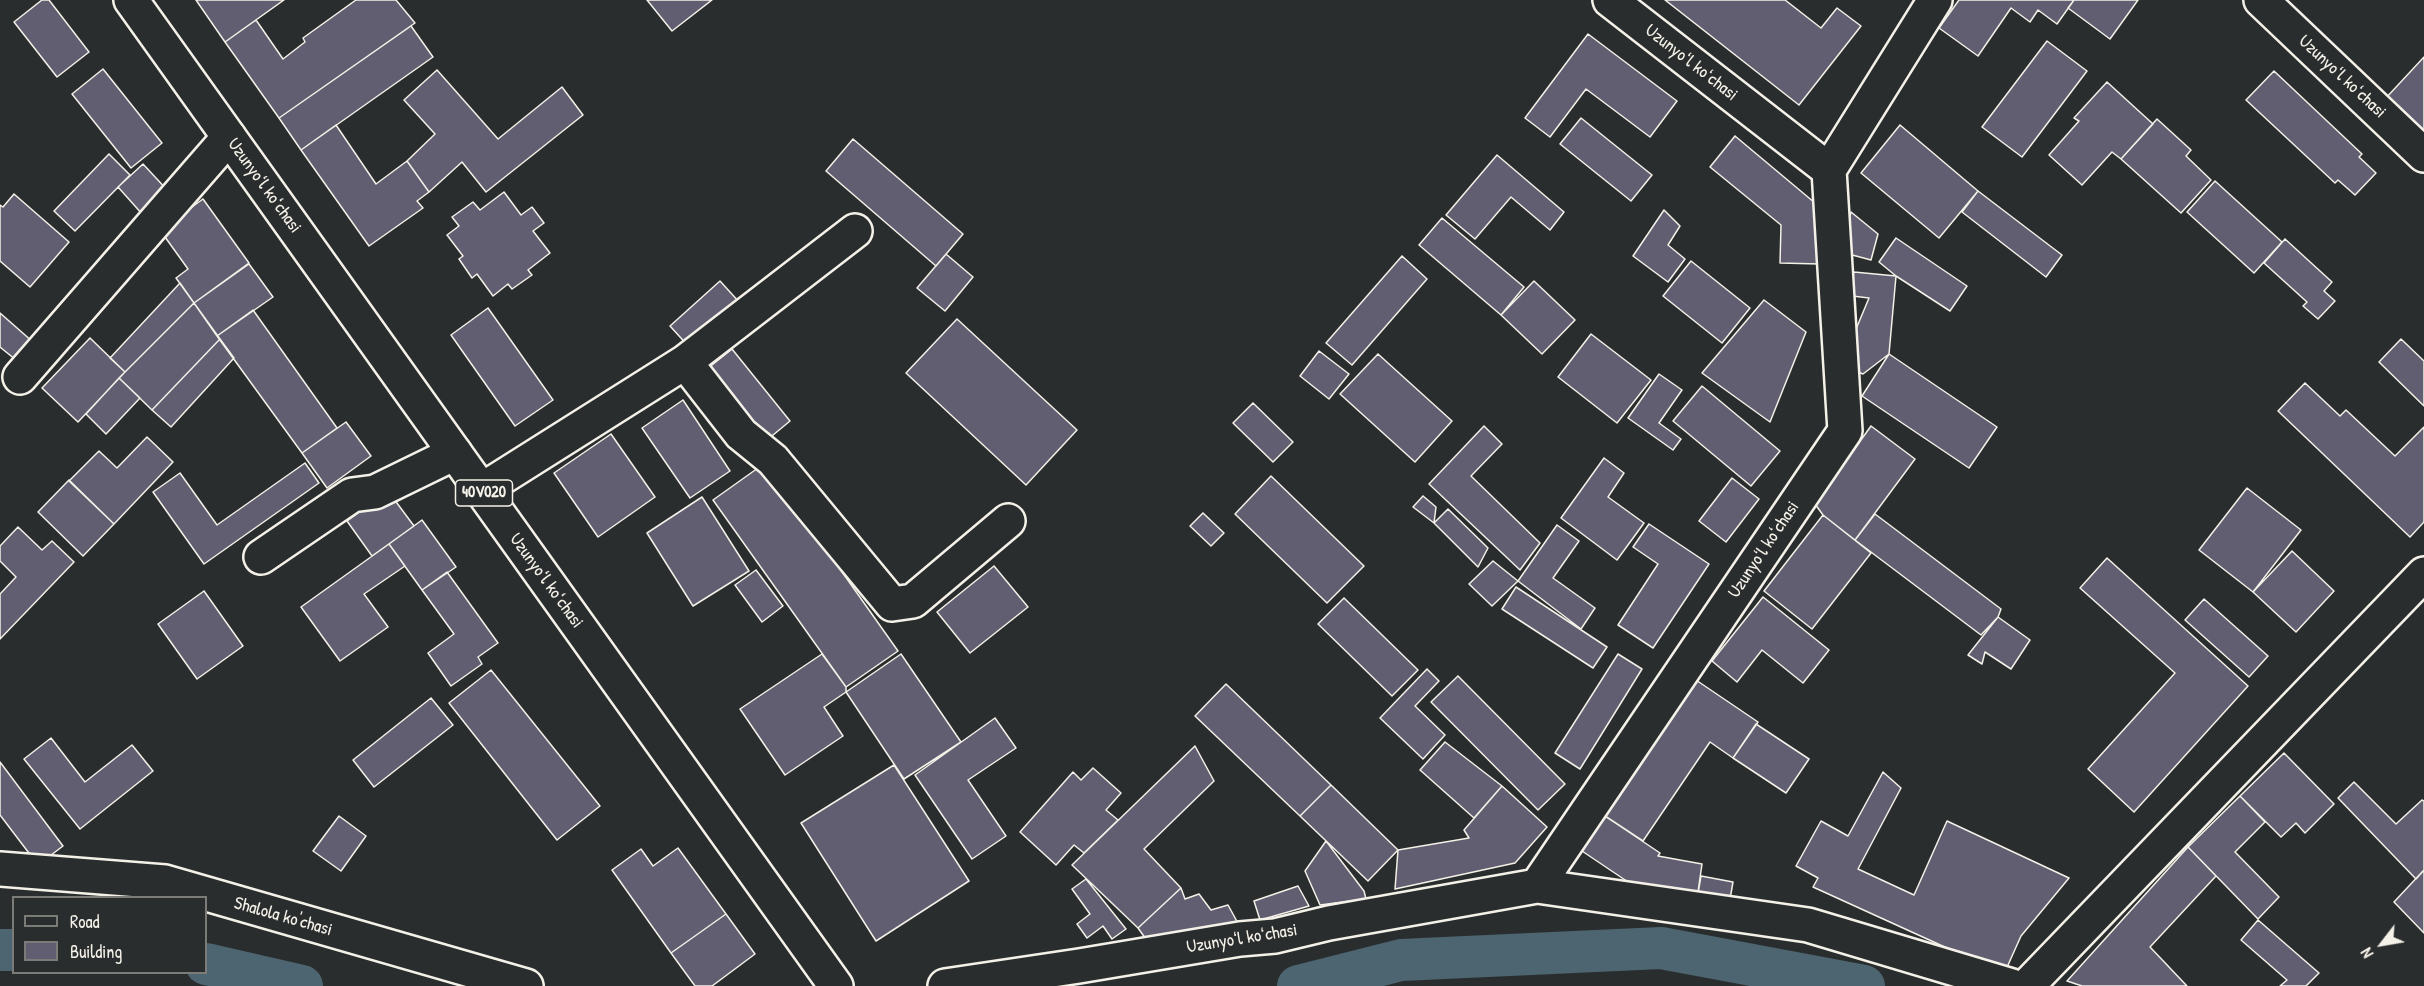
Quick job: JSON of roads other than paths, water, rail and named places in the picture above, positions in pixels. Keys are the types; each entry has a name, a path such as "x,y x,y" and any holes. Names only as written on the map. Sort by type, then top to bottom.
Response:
{"street":[{"name":"Uzunyoʻl koʻchasi","path":"131,0 836,986"},
{"name":"Uzunyoʻl koʻchasi","path":"1537,886 1845,431 1829,170 1611,0"},
{"path":"1829,170 1935,0"},
{"name":"Uzunyoʻl koʻchasi","path":"2260,0 2424,155"},
{"path":"20,377 229,137"},
{"path":"482,490 685,362 855,231"},
{"path":"685,362 741,434 773,460 892,604 913,601 1008,520"},
{"path":"261,557 352,495 375,492 455,453"},
{"path":"2027,986 2424,574"},
{"name":"Shalola ko'chasi","path":"0,869 165,882 526,986"},
{"name":"Uzunyoʻl koʻchasi","path":"945,986 1240,939 1275,936 1329,923 1537,886 1808,926 2012,986"}],"waterway":[{"path":"1298,986 1401,960 1661,948 1864,986"},
{"path":"0,950 12,950"},
{"path":"207,964 302,986"}]}
